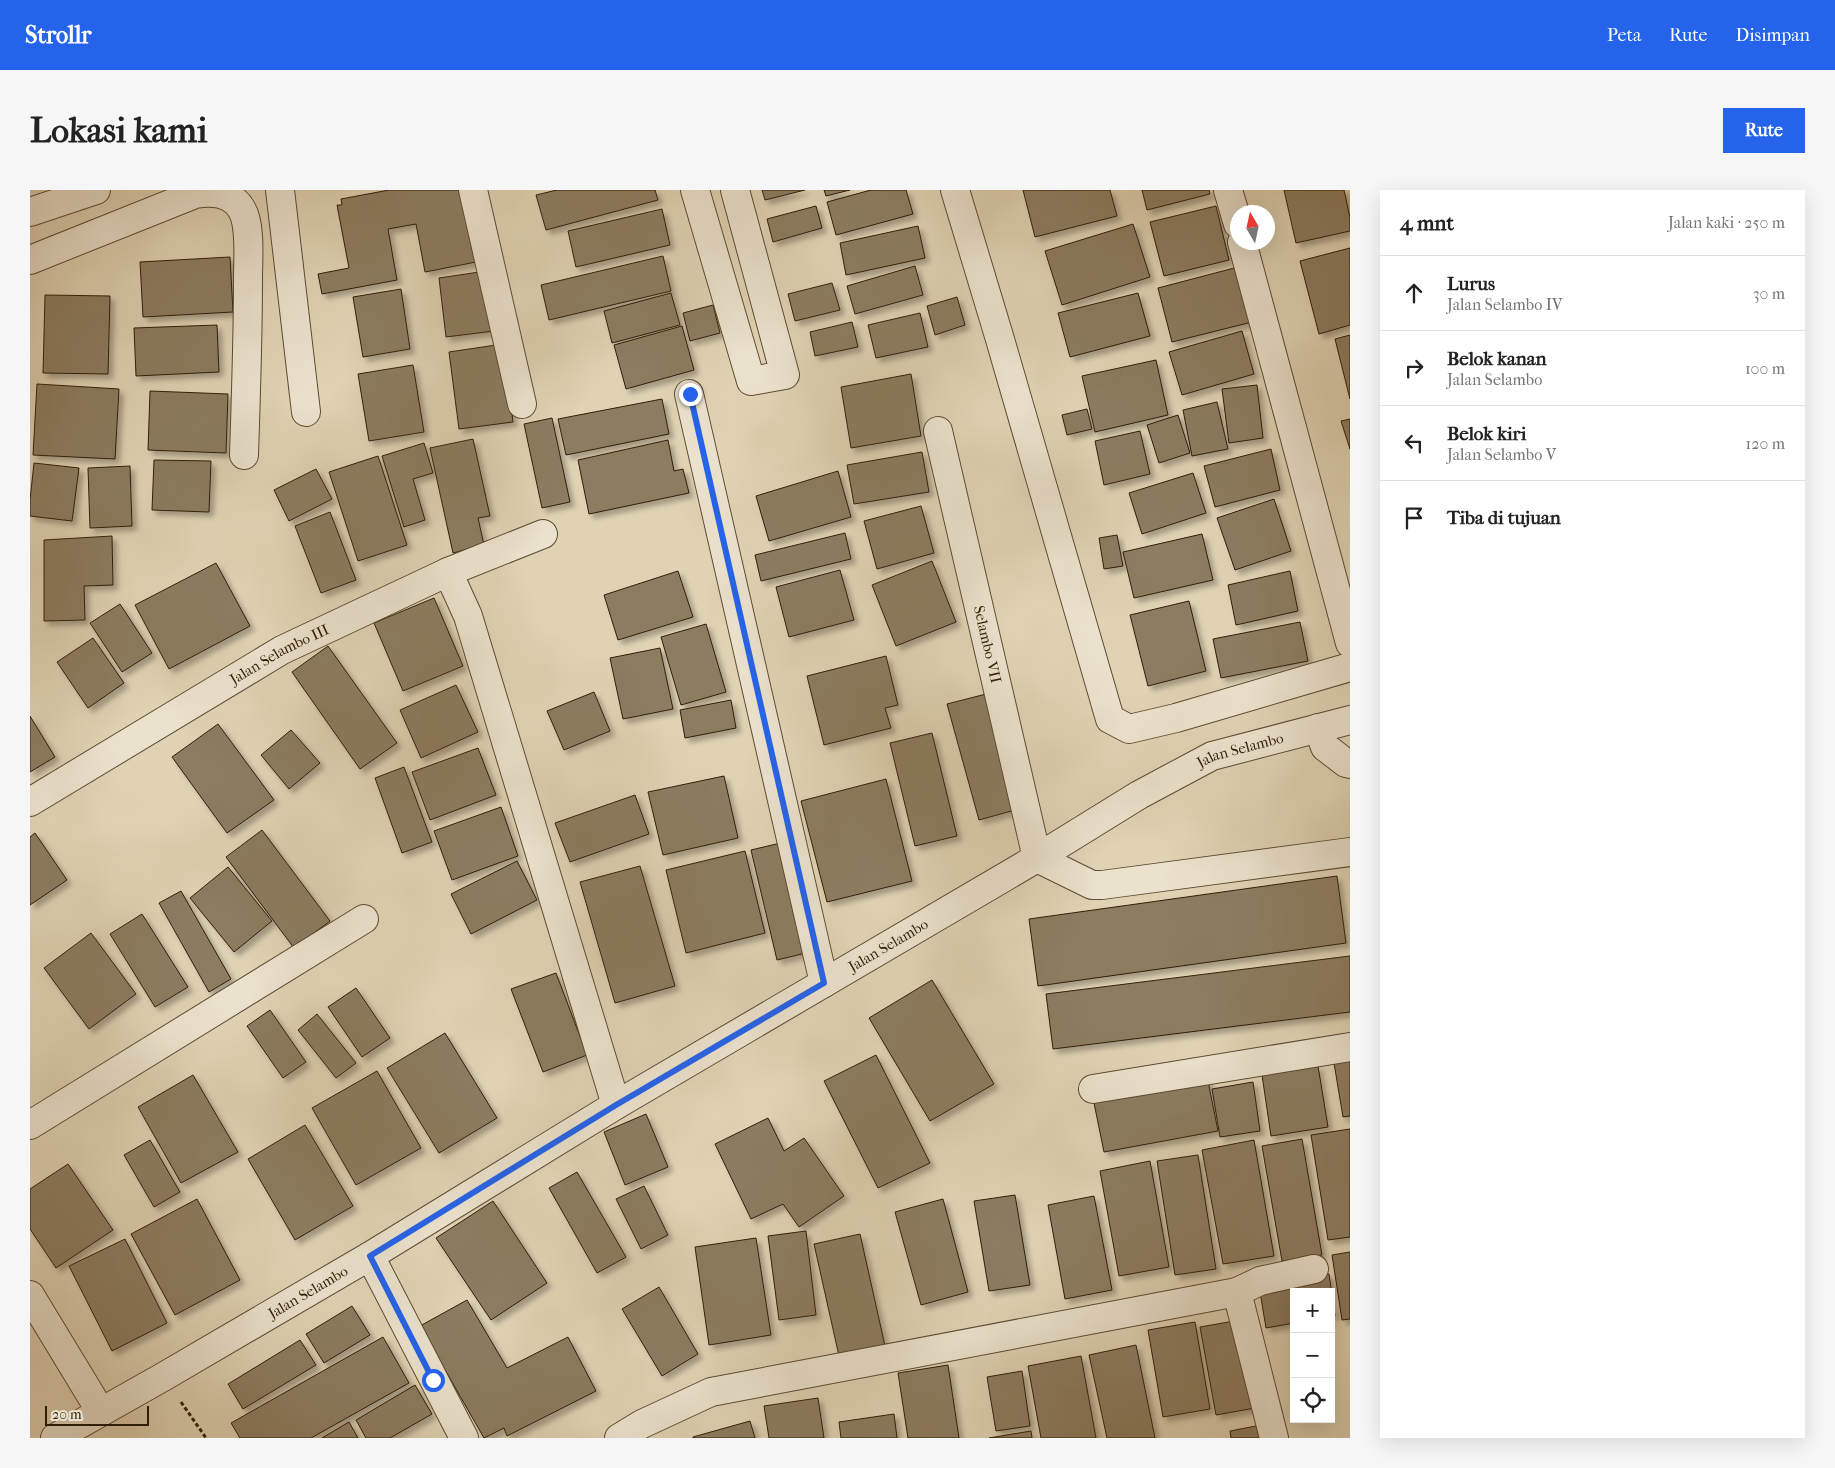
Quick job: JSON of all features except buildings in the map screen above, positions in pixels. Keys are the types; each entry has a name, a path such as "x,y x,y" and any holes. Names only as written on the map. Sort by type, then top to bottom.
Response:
{"street":[{"path":"30,212 96,190"},
{"path":"280,190 306,412"},
{"path":"473,190 522,404"},
{"path":"695,190 751,381 785,375 735,190"},
{"path":"955,190 1110,719 1129,729 1176,718 1350,667"},
{"path":"1228,190 1232,205"},
{"path":"30,260 195,194 209,192 223,195 235,201 244,212 248,239 244,455"},
{"path":"1244,250 1350,642"},
{"path":"690,394 824,983"},
{"name":"Selambo VII","path":"938,431 1037,858"},
{"name":"Jalan Selambo III","path":"30,802 282,650 448,572 543,534"},
{"path":"448,572 468,616 616,1105"},
{"name":"Jalan Selambo","path":"55,1438 164,1377 370,1256 616,1105 1037,858 1139,795 1212,756 1350,720"},
{"path":"1318,728 1325,747 1350,764"},
{"path":"1037,858 1092,885 1102,885 1350,852"},
{"path":"30,1125 364,919"},
{"path":"1093,1089 1350,1046"},
{"path":"370,1256 464,1438"},
{"path":"619,1438 642,1424 712,1392 1238,1292 1260,1281 1314,1269"},
{"path":"1238,1292 1274,1438"},
{"path":"30,1295 101,1412"}],"path":[{"path":"164,1377 206,1438"}],"route":[{"path":"433,1380 370,1256 616,1105 824,983 690,394"}]}
